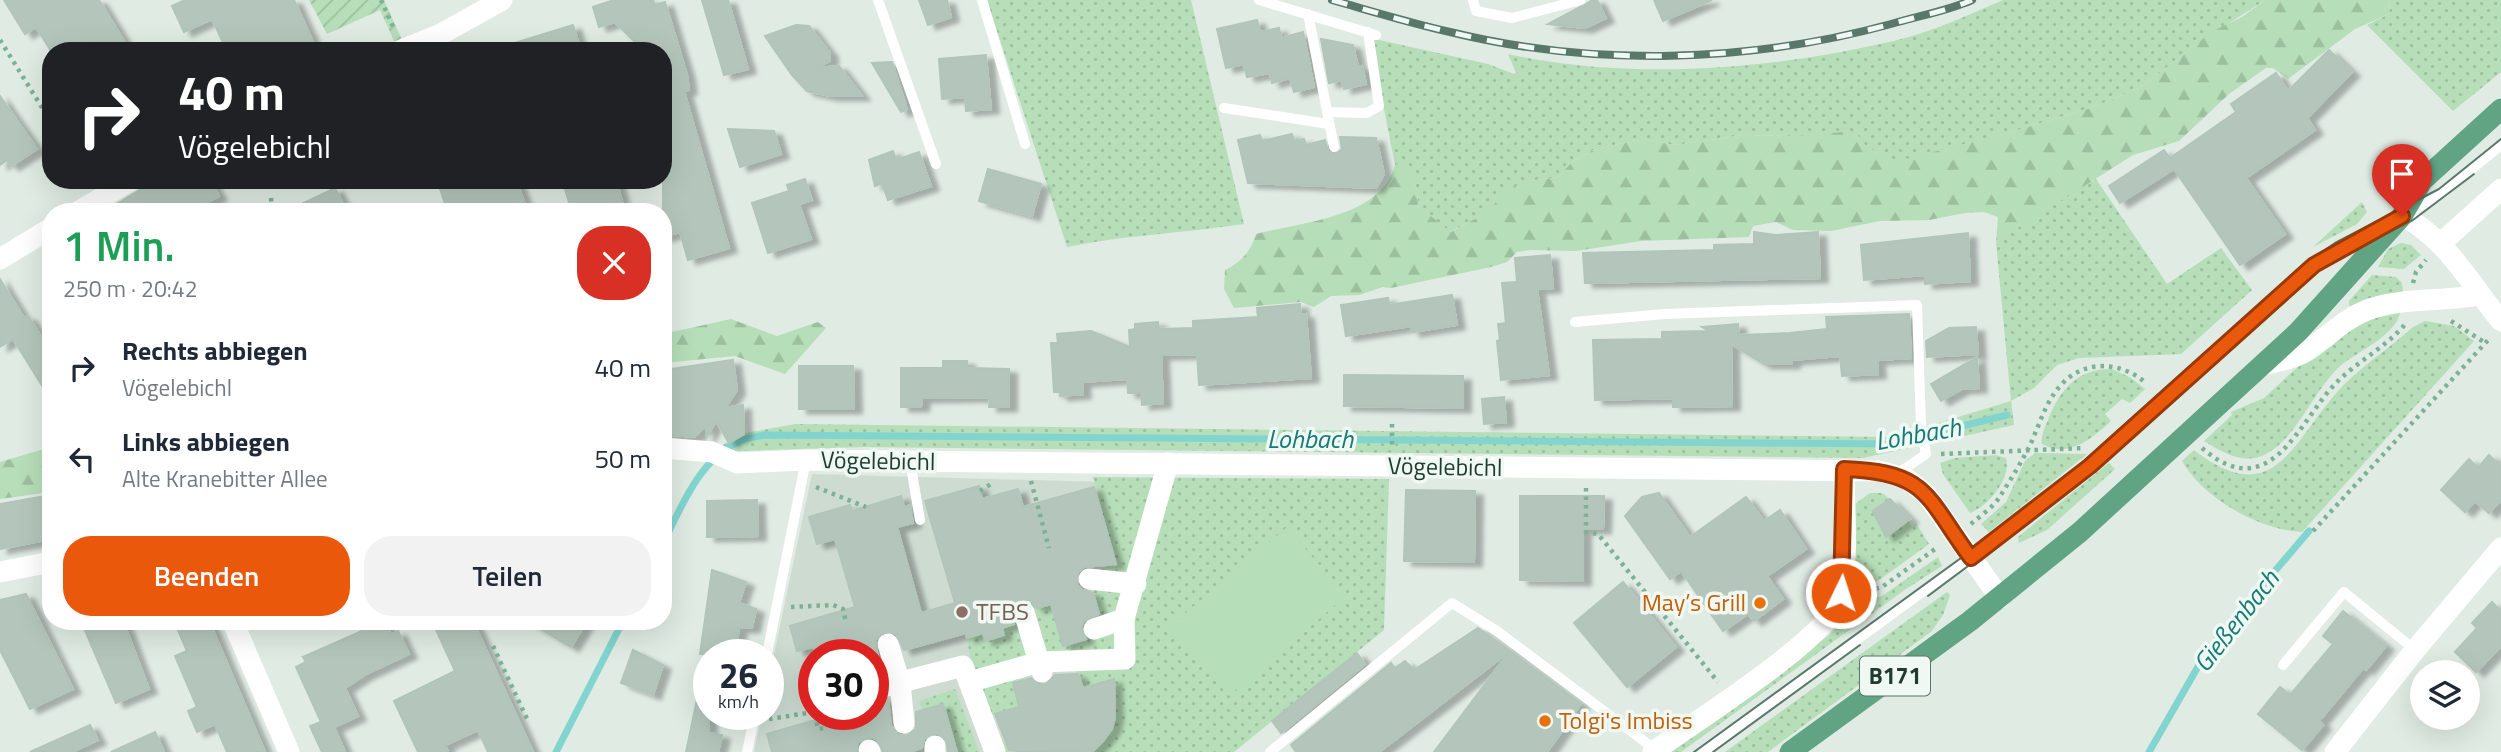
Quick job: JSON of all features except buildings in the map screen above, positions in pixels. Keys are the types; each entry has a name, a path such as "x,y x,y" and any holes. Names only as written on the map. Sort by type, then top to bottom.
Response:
{"main road":[{"name":"B171","path":"1790,752 2000,598 2080,532 2222,404 2331,298 2402,216 2422,181 2501,108"}],"street":[{"path":"422,42 442,34 502,0"},
{"path":"92,203 117,189"},
{"path":"2440,244 2501,189"},
{"path":"2402,216 2422,225 2440,244 2501,321"},
{"path":"0,259 42,233"},
{"path":"2264,365 2304,353 2334,328 2367,310 2398,302 2447,301 2479,295"},
{"name":"Vögelebichl","path":"672,449 712,452 737,463 806,460 1586,469 1844,469 1896,474 1912,482 1926,494 2000,598"},
{"path":"969,682 1041,667 1125,659 1124,619 1168,463"},
{"path":"1654,751 1811,638 1828,622 1837,606 1843,579 1844,469"},
{"path":"2335,752 2415,650 2501,548"},
{"path":"0,572 42,564"},
{"path":"1089,579 1136,584"},
{"path":"1024,612 1041,667"},
{"path":"1094,629 1124,619"},
{"path":"236,630 289,752"},
{"path":"1020,651 1041,667"},
{"path":"889,652 893,684 904,723"},
{"path":"893,684 963,666 995,752"}],"lane":[{"path":"878,0 936,164"},
{"path":"982,0 1025,145"},
{"path":"1224,108 1328,118 1367,113 1379,106 1372,34 1259,0"},
{"path":"1473,0 1476,11 1511,18 1581,0"},
{"path":"1308,14 1334,147"},
{"path":"1703,752 2066,487 2314,265 2443,193 2501,145"},
{"path":"1575,322 1664,314 1917,305 1922,426 1926,454 1896,474"},
{"path":"772,639 776,609 795,535 806,460"},
{"path":"910,461 919,520"},
{"path":"2283,666 2344,592 2415,650"},
{"path":"1270,752 1452,603 1497,631 1654,751"},
{"path":"750,750 752,730"}],"path":[{"path":"381,0 398,42"},
{"path":"0,40 42,108"},
{"path":"271,198 271,203"},
{"path":"2199,445 2216,458 2233,465 2260,465 2275,459 2296,438 2340,379 2386,344 2407,322 2417,318"},
{"path":"2313,531 2484,342 2466,328 2447,319"},
{"path":"2028,448 2058,388 2074,374 2110,365 2129,371 2147,384"},
{"path":"1392,426 1392,450"},
{"path":"1926,454 2028,448 2080,449 2088,446"},
{"path":"1026,462 1049,548"},
{"path":"1586,469 1586,532 1598,534 1730,697"},
{"path":"802,481 866,507"},
{"path":"776,609 833,605 843,609 846,622"},
{"path":"494,646 528,721"}],"shaded area":[{"name":"TFBS","path":"812,474 1176,484 1132,711 1097,752 754,752 759,730 784,730 784,639 777,639"}],"green space":[{"path":"309,0 384,0 402,40 395,42 380,10 327,34"},
{"path":"987,0 1191,0 1244,224 1067,247"},
{"path":"2003,0 2265,0 2194,46 2143,86 2096,106 2022,129 1894,163 1866,146 1796,136 1743,135 1676,145 1640,139 1593,150 1573,161 1558,177 1528,181 1492,210 1450,232 1418,206 1417,190 1405,164 1395,165 1370,38 1488,64 1517,75 1508,54 1607,68 1709,68 1811,57 1909,37"},
{"path":"2265,0 2390,0 2389,14 2355,29 2288,79 2273,68 2266,68 2229,94 2179,141 2133,155 1996,242 1998,217 1984,212 1929,220 1880,221 1831,231 1793,230 1776,222 1753,226 1749,237 1641,241 1576,251 1517,252 1507,262 1491,267 1391,288 1383,287 1359,295 1331,296 1314,307 1301,302 1234,308 1224,289 1225,270 1245,256 1256,234 1317,221 1357,207 1387,183 1395,165 1405,163 1417,190 1418,206 1451,232 1491,210 1502,191 1528,181 1558,177 1573,161 1593,150 1640,139 1676,145 1743,135 1796,136 1855,131 1866,146 1894,162 2022,129 2096,106 2143,86 2213,31 2242,17"},
{"path":"2390,0 2501,0 2501,72 2453,111 2367,25 2389,14"},
{"path":"2096,179 2167,284 2221,248 2252,290 2181,354 2079,358 2057,365 2034,388 2011,401 1996,242 2072,191"},
{"path":"2362,202 2367,212 2357,224 2313,247"},
{"path":"2401,243 2411,245 2421,255 2404,269 2378,267 2388,249"},
{"path":"2372,275 2396,277 2402,283 2403,293 2350,307 2349,301"},
{"path":"2401,309 2393,327 2385,335 2330,376 2295,427 2275,448 2264,455 2248,459 2225,453 2204,441 2232,415 2231,412 2264,398 2316,350 2353,325"},
{"path":"731,319 777,336 818,322 826,328 785,374 735,356 672,362 672,332"},
{"path":"2425,321 2454,326 2474,341 2302,532 2268,525 2234,510 2191,475 2182,461 2194,450 2222,468 2244,474 2263,472 2280,462 2294,448 2348,381 2413,327"},
{"path":"2112,369 2131,378 2145,389 2130,403 2122,399 2105,414 2111,421 2088,440 2071,448 2061,449 2042,444 2049,417 2065,389 2080,376"},
{"path":"2011,401 2014,425 1863,458 864,447 712,452 740,434 795,424 1892,437"},
{"path":"42,450 42,493 0,499 0,462"},
{"path":"2035,453 2087,454 1989,532 1981,524 2006,502 2025,461"},
{"path":"1996,455 2006,458 2007,466 2002,482 1991,498 1970,513 1943,474 1940,463 1955,458"},
{"path":"2109,463 2115,469 2047,530 2019,543 2018,537"},
{"path":"1093,477 1389,479 1384,630 1234,752 1092,752 1105,737 1114,719 1117,700 1115,690 1112,680 1083,688 1074,663 1012,682 1019,707 990,715 999,737 1013,752 1001,752 974,681 967,638 983,633 986,641 1004,635 1002,628 1019,623 1033,610 1030,599 1048,594 1063,646 1096,636 1101,620 1087,573 1116,564"},
{"path":"1870,493 1882,493 1890,499 1873,511 1886,537 1908,521 1912,526 1916,523 1929,544 1878,581 1855,585 1852,547 1855,504"},
{"path":"1287,527 1346,596 1229,696 1170,626"},
{"path":"1938,557 1942,566 1906,589 1681,752 1668,752 1829,635 1843,620 1853,603 1882,596"},
{"path":"1947,592 1950,595 1943,615 1932,631 1768,752 1725,752"},
{"path":"955,689 979,752 957,752 943,705 923,713 919,701"}],"waterway":[{"name":"Lohbach","path":"672,525 684,500 712,460 738,442 765,435 1889,444 2007,415"},
{"name":"Gießenbach","path":"2149,752 2207,651 2309,531"},
{"name":"Lohbach","path":"556,752 618,630"}],"tram line":[{"path":"1694,752 2038,502 2307,262 2335,243 2439,189 2501,139"},
{"path":"1928,596 2091,474 2316,271 2413,220 2474,174"},
{"path":"1713,752 1860,645"}],"railway":[{"path":"1332,0 1435,28 1504,43 1559,51 1671,56 1782,47 1837,37 1972,0"}],"place":[{"name":"May’s Grill","path":"1760,603"},
{"name":"TFBS","path":"962,612"},
{"name":"Tolgi's Imbiss","path":"1545,721"}],"route":[{"path":"1841,593 1844,469 1887,472 1912,482 1931,500 1971,558 2066,487 2292,282 2314,265 2402,216"}]}
